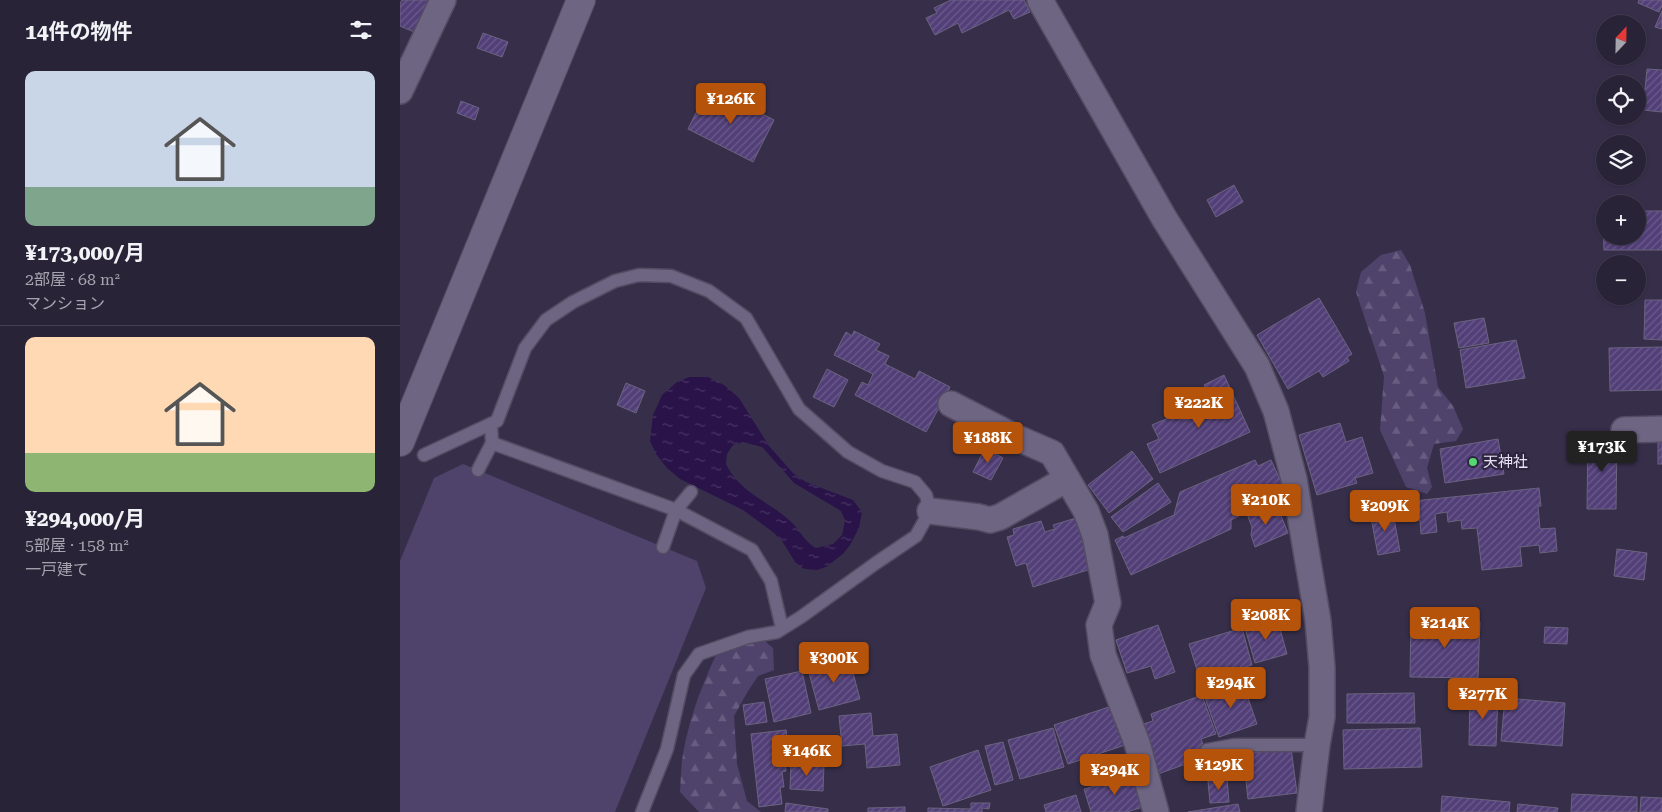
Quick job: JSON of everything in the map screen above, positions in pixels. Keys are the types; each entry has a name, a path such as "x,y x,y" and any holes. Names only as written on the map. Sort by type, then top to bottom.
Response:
{"street":[{"path":"400,91 443,0"},
{"path":"403,428 580,0"},
{"path":"1040,0 1164,218 1257,366 1276,411 1294,479 1318,621 1322,677 1322,717 1309,812"},
{"path":"951,404 1015,437 1052,453 1086,511 1095,535 1108,603 1099,625 1103,655 1137,742 1156,812"},
{"path":"1624,430 1662,429"},
{"path":"930,511 979,516 990,520 1000,517 1066,479"}],"lane":[{"path":"424,455 497,421 525,348 546,320 573,302 616,281 639,275 671,276 709,291 746,318 798,409 848,452 882,470 915,482 926,495 930,511 916,536 802,617 777,632 748,637 699,654 684,675 667,749 642,812"},
{"path":"478,470 492,443 491,425"},
{"path":"492,443 676,510 752,550 771,581 782,628"},
{"path":"663,547 676,510 690,492"},
{"path":"1207,750 1234,745 1317,745"}],"green space":[{"path":"1401,250 1410,265 1425,313 1438,387 1453,406 1463,429 1456,441 1434,444 1427,468 1432,487 1427,494 1406,487 1380,430 1384,376 1356,292 1361,272 1381,255"},
{"path":"463,464 697,561 706,588 615,812 400,812 400,561 434,478"},
{"path":"754,632 773,648 774,670 758,676 734,716 737,764 747,801 761,812 699,812 680,792 683,754 694,709 724,638"}],"water":[{"path":"689,377 708,377 724,385 739,398 769,446 793,473 806,482 853,500 862,512 859,528 843,554 826,567 817,570 805,569 797,565 782,541 774,533 743,510 680,479 667,468 656,454 650,441 651,431 653,415 662,395 677,382","holes":["743,442 762,447 794,483 841,511 845,521 842,535 833,544 816,548 805,539 789,520 746,489 732,474 726,464 727,454 733,445"]}],"building":[{"path":"402,0 429,0 427,5 431,6 419,34 400,26 400,4"},
{"path":"951,0 1024,0 1030,12 1014,19 1009,10 962,33 958,23 935,35 926,18 937,13 934,8"},
{"path":"1639,0 1662,0 1662,6 1659,12 1638,3"},
{"path":"1662,11 1662,29 1655,27"},
{"path":"483,33 508,42 502,57 477,48"},
{"path":"1647,69 1662,70 1662,112 1646,110"},
{"path":"709,87 774,120 753,162 688,129"},
{"path":"461,101 479,108 475,120 457,113"},
{"path":"1234,185 1243,202 1216,217 1207,200"},
{"path":"1646,211 1662,211 1662,250 1604,250 1604,245 1646,245"},
{"path":"1319,298 1352,354 1347,357 1349,361 1323,377 1319,371 1288,389 1257,335"},
{"path":"1646,300 1662,300 1662,340 1644,339"},
{"path":"1484,318 1489,343 1459,348 1454,323"},
{"path":"854,331 880,344 876,350 889,356 885,364 915,379 919,371 950,387 926,432 855,395 862,382 868,385 873,374 834,355 846,332 852,336"},
{"path":"1516,340 1525,378 1466,388 1460,350"},
{"path":"1662,347 1662,390 1610,391 1609,348"},
{"path":"827,369 848,380 834,407 813,397"},
{"path":"1224,375 1250,432 1160,473 1147,444 1159,439 1152,425 1180,413 1183,420 1214,407 1204,385"},
{"path":"626,383 645,391 636,413 617,405"},
{"path":"1340,423 1346,442 1362,437 1373,473 1355,478 1357,483 1317,495 1299,435"},
{"path":"1588,437 1617,437 1616,509 1587,509"},
{"path":"1498,439 1504,474 1445,483 1440,449"},
{"path":"1658,440 1662,440 1662,464 1658,464"},
{"path":"985,448 1003,458 991,480 973,472"},
{"path":"1132,451 1153,479 1109,513 1088,485"},
{"path":"1255,460 1258,466 1271,460 1282,484 1280,495 1284,502 1270,509 1267,502 1231,520 1231,529 1131,575 1115,540 1123,536 1124,538 1174,515 1180,492"},
{"path":"1158,483 1171,502 1123,532 1111,517"},
{"path":"1539,488 1541,506 1538,506 1540,529 1555,528 1557,551 1540,553 1539,545 1520,547 1522,566 1482,570 1477,528 1462,529 1461,520 1448,522 1447,512 1435,514 1437,532 1421,534 1420,520 1406,521 1404,502"},
{"path":"1266,506 1269,515 1279,511 1288,533 1255,547 1251,535 1252,527 1247,514"},
{"path":"1392,508 1400,551 1378,555 1370,512"},
{"path":"1076,518 1091,569 1033,587 1026,563 1016,566 1007,537 1014,535 1013,529 1041,521 1045,532 1055,529 1053,525"},
{"path":"1617,549 1647,553 1644,580 1614,576"},
{"path":"1277,618 1287,654 1255,663 1245,628"},
{"path":"1411,620 1480,622 1478,678 1410,677"},
{"path":"1158,625 1175,672 1155,679 1151,666 1127,673 1116,640"},
{"path":"1545,627 1568,628 1567,644 1544,643"},
{"path":"1242,628 1252,665 1200,680 1189,644"},
{"path":"849,658 860,699 819,710 808,669"},
{"path":"802,671 811,713 774,722 765,679"},
{"path":"1242,681 1257,724 1219,737 1204,695"},
{"path":"1414,693 1415,723 1347,723 1347,694"},
{"path":"1470,694 1498,695 1496,746 1469,745"},
{"path":"1202,695 1216,734 1201,739 1204,747 1194,751 1197,760 1158,774 1140,725 1153,721 1151,714"},
{"path":"1505,698 1565,703 1562,746 1501,741"},
{"path":"764,702 767,722 746,725 743,705"},
{"path":"1115,705 1128,744 1068,764 1054,725"},
{"path":"871,713 873,736 897,734 900,765 867,768 865,744 842,746 839,716"},
{"path":"1053,728 1064,767 1020,779 1008,740"},
{"path":"1420,728 1422,767 1344,769 1343,730"},
{"path":"786,730 790,758 785,758 786,771 782,772 784,787 780,787 782,804 759,807 751,734"},
{"path":"1003,742 1013,780 995,785 985,746"},
{"path":"1238,748 1241,772 1228,773 1225,750"},
{"path":"1291,748 1297,793 1248,799 1243,754"},
{"path":"978,750 991,790 943,806 930,767"},
{"path":"791,763 824,764 823,791 790,789"},
{"path":"1135,775 1143,807 1127,812 1091,812 1084,789"},
{"path":"1227,779 1229,802 1210,803 1208,781"},
{"path":"1572,794 1637,797 1637,812 1571,812"},
{"path":"1076,795 1081,812 1046,812 1044,805"},
{"path":"1442,796 1510,802 1509,812 1441,812"},
{"path":"1641,797 1662,798 1662,812 1640,812"},
{"path":"786,803 828,809 828,812 785,812"},
{"path":"971,803 990,803 989,809 982,808 982,812 928,812 928,808 971,809"},
{"path":"1238,804 1240,812 1188,812"},
{"path":"1518,804 1558,808 1557,812 1517,812"},
{"path":"905,807 905,812 868,812 868,808"}],"place":[{"name":"天神社","path":"1473,462"}]}
